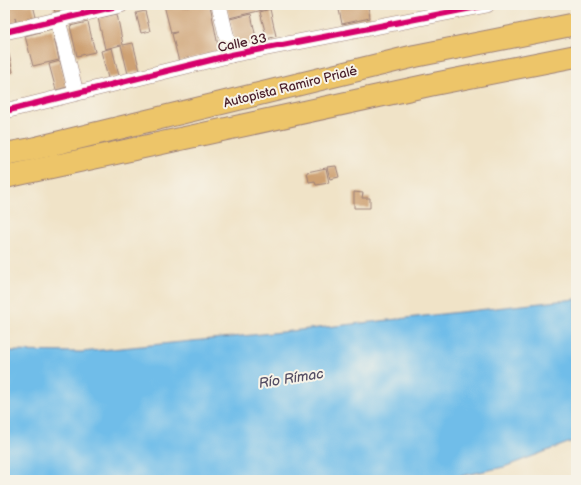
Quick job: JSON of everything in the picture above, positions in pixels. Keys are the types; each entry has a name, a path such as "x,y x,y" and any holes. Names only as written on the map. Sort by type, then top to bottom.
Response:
{"highway":[{"name":"Autopista Ramiro Prialé","path":"5,154 32,149 415,56 576,24"},
{"name":"Autopista Ramiro Prialé","path":"5,177 434,84 576,56"}],"street":[{"path":"5,32 121,5"},
{"path":"219,5 231,55"},
{"name":"Calle 33","path":"5,111 231,55 487,5"},
{"path":"58,20 76,93"}],"water":[{"name":"Río Rímac","path":"576,299 576,440 504,467 442,480 5,480 5,351 81,352 282,332"}],"building":[{"path":"5,5 33,5 36,17 6,24"},
{"path":"53,5 81,5 81,6 55,12"},
{"path":"164,5 210,5 219,51 179,62 172,34 177,32 171,33"},
{"path":"226,5 267,5 267,9 229,18"},
{"path":"338,5 368,5 370,18 342,24"},
{"path":"270,9 276,36 267,39 260,12"},
{"path":"145,11 150,31 141,33 136,13"},
{"path":"117,14 123,45 133,43 140,71 128,74 121,45 105,49 98,18"},
{"path":"251,14 257,43 236,48 230,19"},
{"path":"88,22 95,52 77,56 70,26"},
{"path":"52,29 59,60 33,66 25,36"},
{"path":"112,48 119,76 108,78 101,51"},
{"path":"8,51 13,72 5,74 5,52"},
{"path":"60,61 67,87 56,90 49,64"},
{"path":"336,166 339,177 330,179 327,167"},
{"path":"326,168 329,183 316,185 315,181 309,182 307,172"},
{"path":"354,192 363,193 362,198 370,198 370,208 354,208"}],"cycle path":[{"path":"5,32 121,5"},
{"path":"5,111 231,55 487,5"}]}
